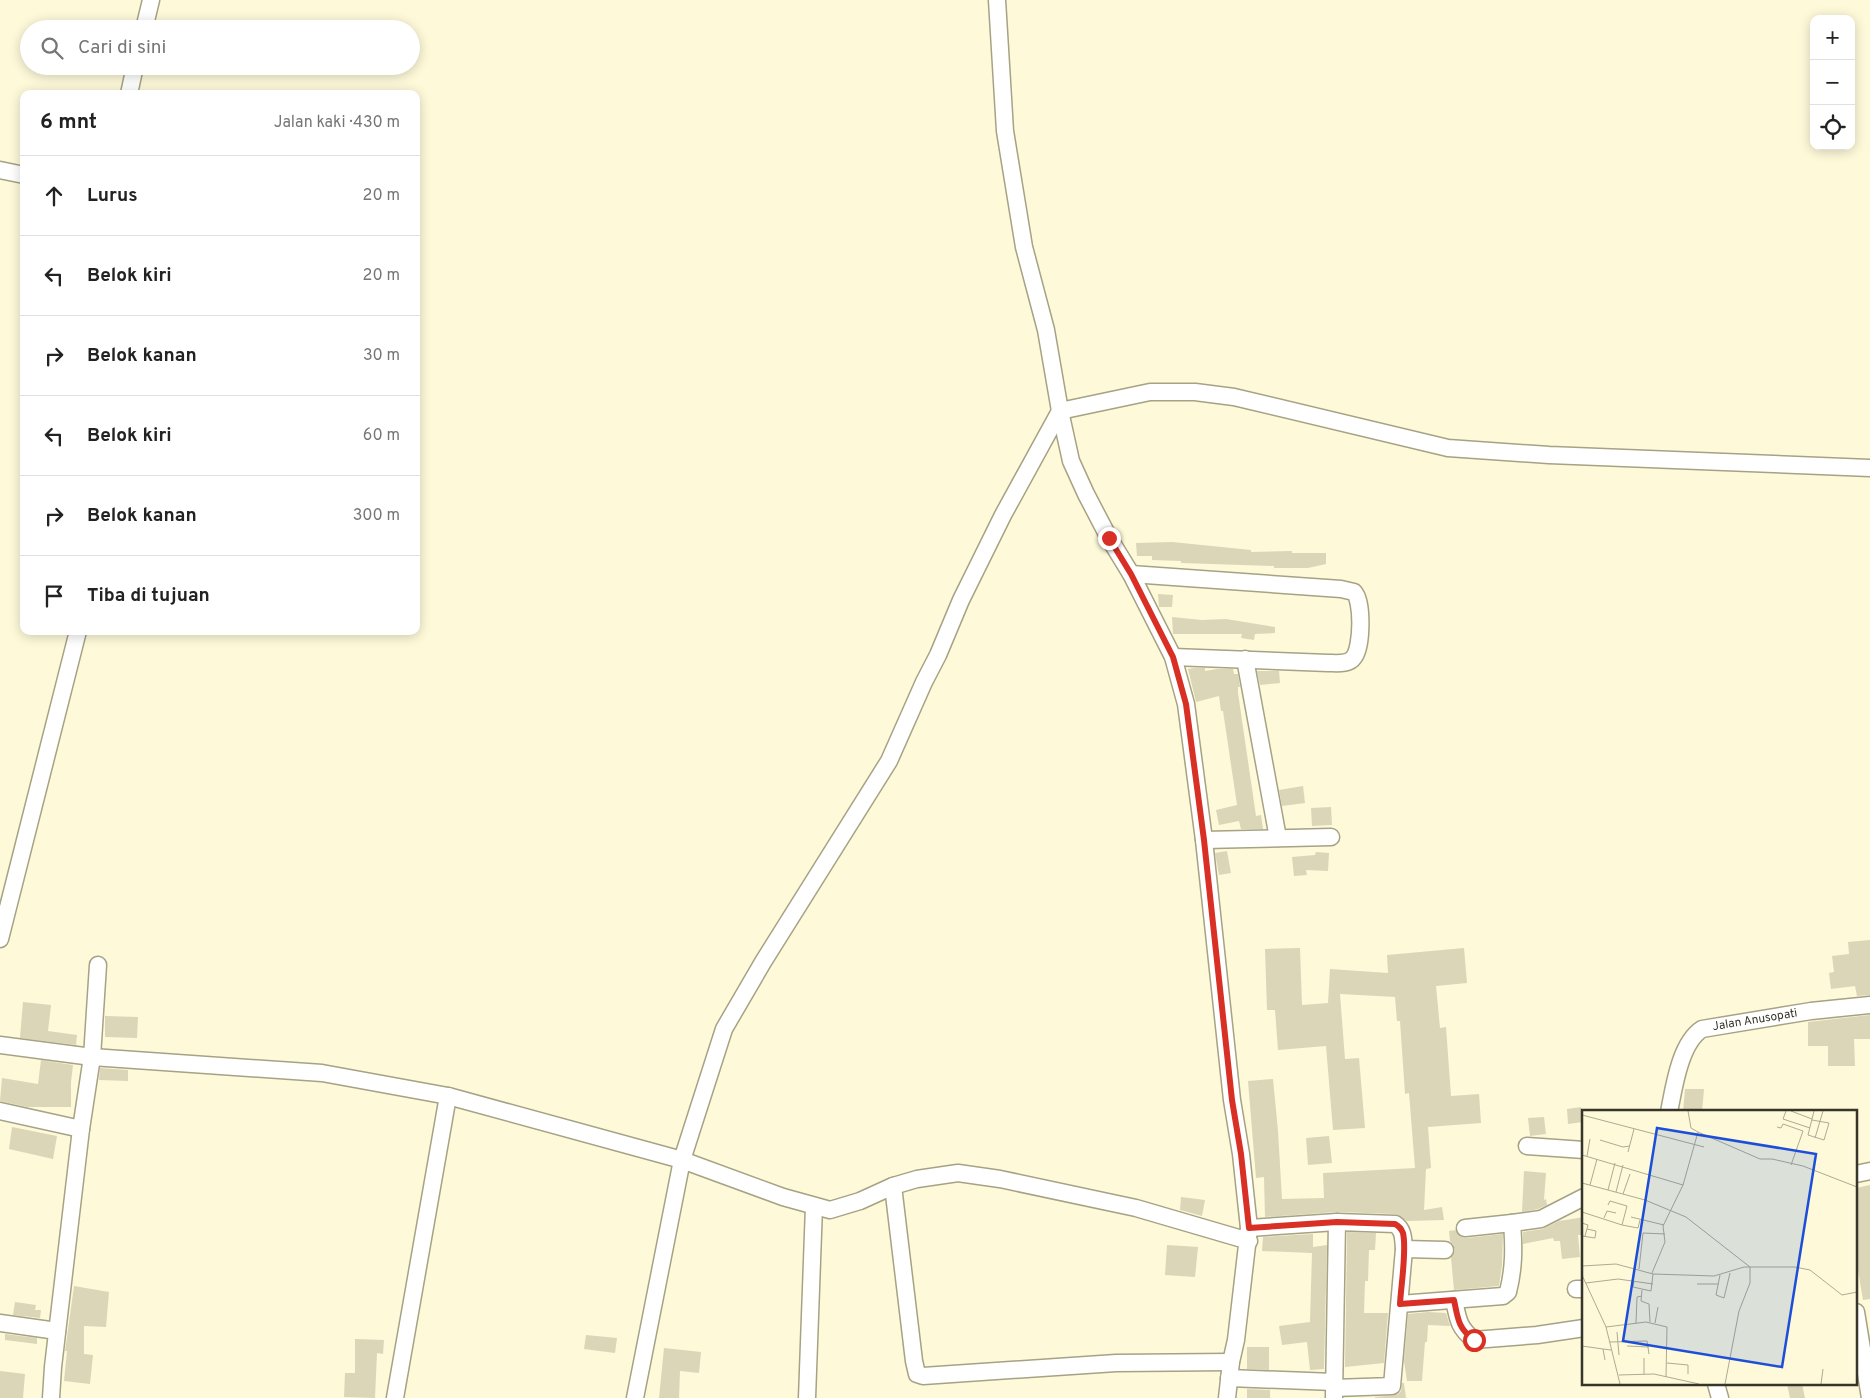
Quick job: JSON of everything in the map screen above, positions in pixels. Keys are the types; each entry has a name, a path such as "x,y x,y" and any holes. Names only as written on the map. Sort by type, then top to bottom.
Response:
{"street":[{"path":"146,20 151,0"},
{"path":"997,0 1005,131 1024,248 1046,330 1060,411 1072,461 1086,494 1109,538 1131,574 1173,657 1186,704 1204,840 1232,1100 1241,1154 1249,1234 1236,1340 1230,1370 1228,1398"},
{"path":"131,90 133,75"},
{"path":"0,170 20,173"},
{"path":"634,1398 682,1160 724,1028 763,962 889,761 924,682 938,656 965,591 1003,515 1060,411 1150,392 1194,392 1234,397 1448,448 1559,456 1870,468"},
{"path":"1131,574 1341,589 1354,592 1358,596 1361,614 1358,647 1354,658 1348,662 1328,663 1173,657"},
{"path":"0,939 77,635"},
{"path":"1245,659 1278,838"},
{"path":"1204,840 1331,837"},
{"path":"51,1398 81,1129 92,1057 98,965"},
{"name":"Jalan Anusopati","path":"1669,1110 1677,1074 1690,1040 1702,1029 1811,1011 1870,1005"},
{"path":"0,1045 92,1057 322,1073 448,1096 682,1160 783,1197 830,1210 860,1201 893,1186 918,1179 958,1173 1000,1179 1249,1234 1337,1222 1395,1224 1400,1227 1403,1233 1404,1249 1392,1386 1334,1389 1230,1370 1116,1362 923,1376 917,1374 893,1186"},
{"path":"395,1398 448,1096"},
{"path":"0,1111 81,1129"},
{"path":"1527,1146 1582,1150"},
{"path":"1465,1228 1541,1219 1582,1198"},
{"path":"806,1398 814,1206"},
{"path":"1334,1389 1337,1222"},
{"path":"1400,1304 1503,1296 1508,1292 1513,1268 1512,1223"},
{"path":"1404,1249 1445,1250"},
{"path":"1454,1300 1462,1331 1474,1340 1537,1335 1582,1328"},
{"path":"1858,1321 1868,1364 1870,1398"},
{"path":"0,1324 57,1331"}],"building":[{"path":"1172,542 1251,550 1251,552 1292,551 1292,553 1326,553 1326,564 1308,568 1274,568 1274,566 1181,563 1181,561 1152,560 1152,556 1137,556 1136,543"},
{"path":"1158,594 1173,595 1172,607 1159,607"},
{"path":"1172,617 1202,620 1226,619 1275,627 1275,633 1255,634 1254,640 1241,638 1242,634 1173,634"},
{"path":"1205,668 1205,671 1233,669 1234,674 1238,674 1240,687 1238,687 1238,693 1256,816 1261,815 1263,829 1241,829 1239,821 1219,825 1216,810 1237,805 1223,711 1221,711 1219,696 1196,702 1188,669"},
{"path":"1257,671 1279,671 1280,683 1260,685"},
{"path":"1303,786 1305,803 1282,806 1279,790"},
{"path":"1331,807 1332,825 1312,826 1311,808"},
{"path":"1227,851 1231,873 1219,875 1215,853"},
{"path":"1316,852 1329,853 1328,871 1306,870 1307,875 1294,876 1292,857 1315,855"},
{"path":"1870,940 1870,995 1857,996 1855,986 1831,989 1829,973 1834,972 1832,956 1849,954 1848,942"},
{"path":"1300,948 1302,1005 1328,1003 1330,969 1388,973 1387,955 1464,948 1467,983 1436,986 1440,1028 1446,1027 1451,1096 1479,1094 1481,1123 1428,1127 1431,1168 1426,1169 1424,1210 1442,1207 1444,1220 1407,1221 1395,1214 1337,1212 1265,1217 1264,1177 1256,1178 1248,1081 1273,1079 1282,1199 1324,1198 1323,1173 1415,1168 1409,1093 1405,1094 1400,1021 1397,1021 1395,997 1340,994 1345,1059 1359,1058 1365,1128 1333,1130 1326,1046 1278,1050 1275,1010 1267,1010 1265,949"},
{"path":"23,1002 51,1005 48,1031 77,1035 76,1045 20,1038"},
{"path":"1870,1015 1870,1039 1854,1039 1855,1066 1828,1066 1828,1046 1808,1046 1808,1022"},
{"path":"105,1016 138,1017 137,1038 105,1037"},
{"path":"41,1060 73,1065 71,1107 27,1107 0,1101 2,1078 38,1084"},
{"path":"100,1068 128,1070 128,1081 99,1080"},
{"path":"1685,1089 1704,1089 1702,1110 1683,1110"},
{"path":"1581,1107 1582,1122 1568,1124 1567,1109"},
{"path":"1544,1117 1546,1134 1530,1136 1528,1118"},
{"path":"12,1127 57,1136 53,1159 9,1149"},
{"path":"1329,1136 1332,1163 1308,1165 1306,1138"},
{"path":"1524,1171 1546,1173 1544,1200 1546,1199 1547,1205 1522,1212"},
{"path":"1870,1185 1870,1299 1863,1300 1858,1271 1858,1188"},
{"path":"1181,1197 1205,1200 1202,1216 1180,1210"},
{"path":"1582,1217 1582,1235 1578,1235 1580,1257 1562,1259 1560,1241 1554,1241 1553,1238 1523,1244 1523,1232 1543,1229 1559,1221"},
{"path":"1456,1230 1461,1237 1466,1238 1503,1234 1499,1286 1454,1290 1451,1258 1455,1250 1450,1241 1449,1231"},
{"path":"1347,1232 1376,1233 1375,1250 1369,1250 1368,1281 1365,1281 1364,1313 1388,1313 1384,1363 1345,1367"},
{"path":"1313,1234 1313,1247 1327,1245 1324,1369 1310,1370 1307,1342 1282,1345 1279,1326 1310,1322 1312,1253 1262,1251 1263,1237"},
{"path":"1167,1245 1198,1247 1195,1277 1165,1275"},
{"path":"74,1286 109,1292 106,1327 84,1326 84,1354 93,1355 90,1384 64,1381 67,1351 65,1351"},
{"path":"15,1302 36,1305 35,1310 41,1310 40,1318 13,1315"},
{"path":"1446,1313 1450,1326 1428,1325 1422,1381 1407,1381 1404,1361 1408,1314"},
{"path":"5,1334 37,1338 37,1344 5,1340"},
{"path":"586,1335 617,1338 615,1353 584,1349"},
{"path":"355,1339 384,1340 383,1354 377,1353 375,1398 344,1397 345,1373 355,1373"},
{"path":"1247,1347 1269,1347 1269,1370 1247,1369"},
{"path":"664,1348 701,1352 699,1373 680,1371 679,1398 659,1398"},
{"path":"0,1371 25,1374 23,1398 0,1398"},
{"path":"1402,1383 1404,1383 1406,1398 1375,1398 1397,1395 1401,1391"},
{"path":"1787,1386 1802,1386 1805,1398 1790,1398"},
{"path":"1247,1389 1270,1390 1270,1398 1247,1398"}],"route":[{"path":"1109,538 1131,574 1173,657 1186,704 1204,840 1232,1100 1241,1154 1249,1228 1337,1222 1395,1224 1400,1227 1403,1233 1404,1249 1400,1304 1454,1300 1462,1331 1474,1340"}]}
